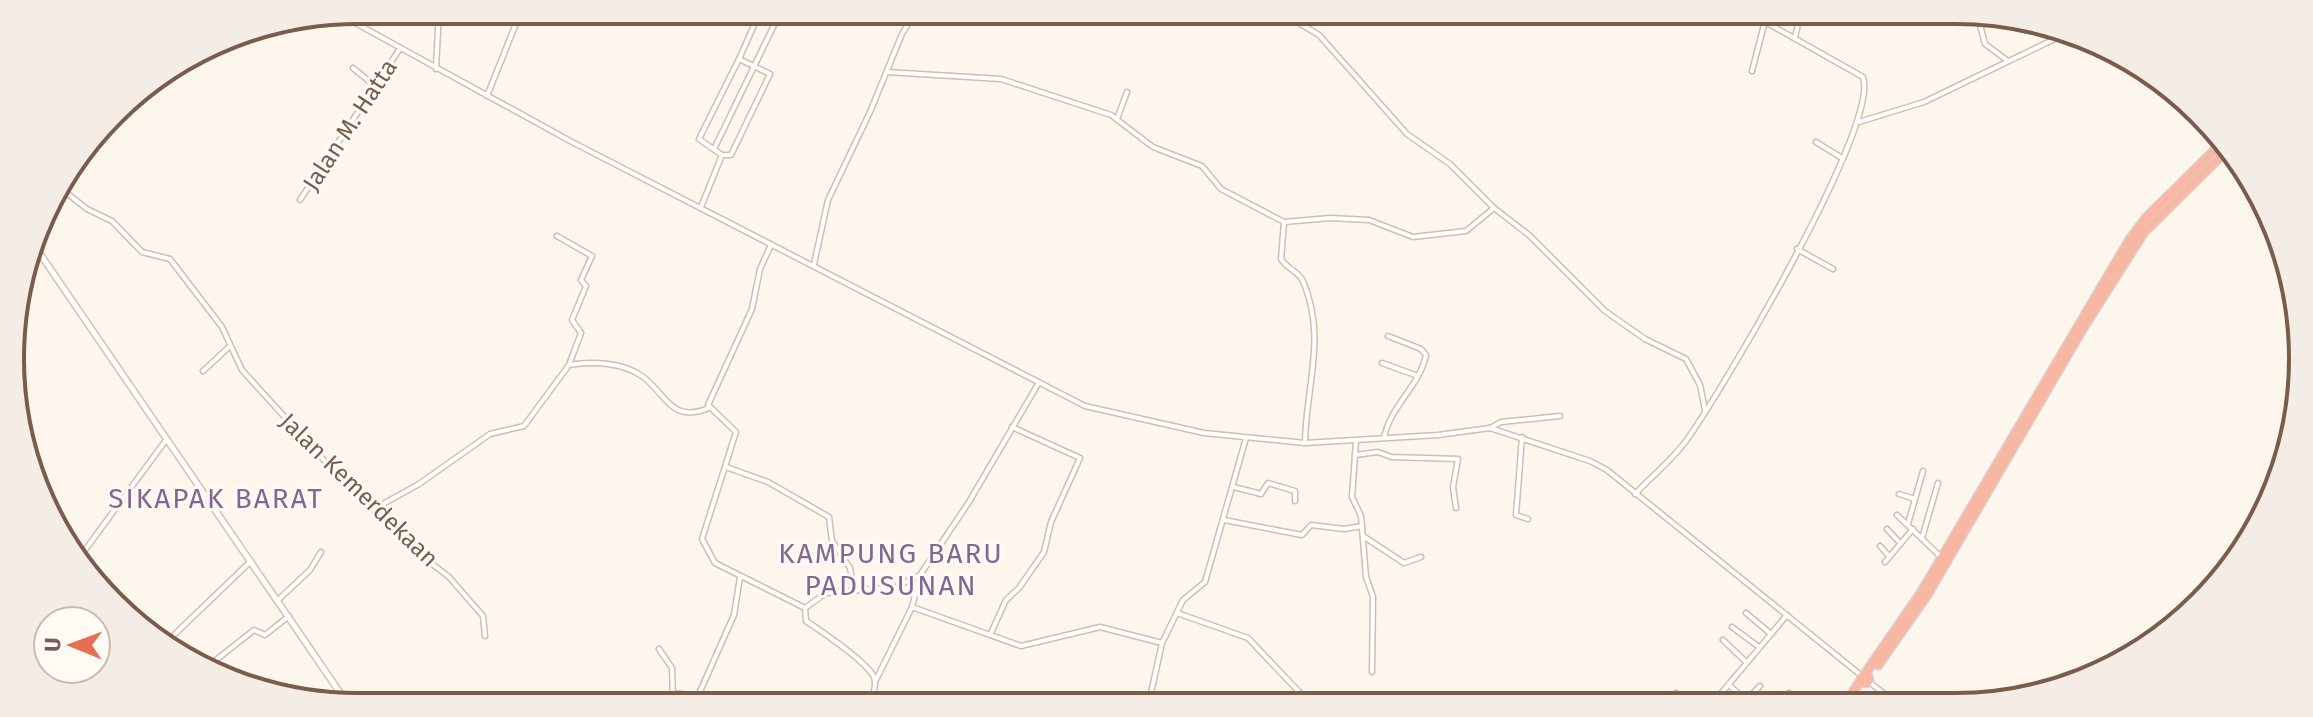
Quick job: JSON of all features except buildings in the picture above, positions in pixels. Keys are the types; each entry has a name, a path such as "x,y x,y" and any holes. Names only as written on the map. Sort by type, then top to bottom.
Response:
{"highway":[{"path":"1857,693 1935,575 2130,239 2146,218 2215,149"},
{"path":"1935,575 1941,557 2039,396 2150,225 2221,156"},
{"path":"1854,693 1865,679"}],"street":[{"path":"356,24 399,50 1038,384 1107,412 1246,438 1305,443 1490,428 1590,461 1883,693"},
{"path":"436,69 438,24"},
{"path":"487,96 516,24"},
{"path":"739,59 770,74 731,155 722,155 699,139 755,24"},
{"path":"714,149 775,24"},
{"path":"813,265 828,200 909,24"},
{"path":"1301,24 1319,35 1407,134 1450,164 1494,208 1529,235 1616,321 1686,359 1700,385 1705,413"},
{"path":"1752,71 1764,24"},
{"path":"1635,494 1678,450 1705,413 1797,249 1859,122 1864,97 1863,77 1771,24"},
{"path":"1795,37 1798,24"},
{"path":"1980,25 1985,44 2008,61"},
{"path":"1859,122 1910,108 2054,39"},
{"name":"Jalan M. Hatta","path":"300,200 399,50"},
{"path":"353,68 375,86"},
{"path":"887,72 1001,79 1117,119 1153,147 1202,166 1221,189 1284,222 1330,218 1369,220 1413,237 1466,231 1494,208"},
{"path":"1117,119 1127,92"},
{"path":"1816,142 1842,158"},
{"path":"701,207 722,155"},
{"name":"Jalan Kemerdekaan","path":"68,194 87,209 112,221 142,252 170,259 222,327 242,370 313,450 462,591 483,616 485,636"},
{"path":"1284,222 1281,259 1303,280 1317,337 1307,398 1305,443"},
{"path":"374,509 419,484 490,434 524,426 569,365 581,333 572,320 584,296 586,286 581,280 592,256 557,236"},
{"path":"709,408 752,309 760,269 771,244"},
{"path":"1797,249 1833,269"},
{"path":"41,255 340,692"},
{"path":"1384,438 1392,414 1418,376 1425,352 1388,336"},
{"path":"203,371 230,346"},
{"path":"569,365 595,361 638,374 671,407 691,411 709,408 736,430 702,539 712,561 805,608"},
{"path":"1382,363 1418,376"},
{"path":"873,693 875,680 912,607 920,575 969,502 1038,384"},
{"path":"1490,428 1501,422 1560,416"},
{"path":"991,633 1006,600 1022,585 1044,552 1051,522 1080,458 1012,427"},
{"path":"1522,437 1516,515 1528,519"},
{"path":"1151,693 1162,643 1183,600 1205,582 1246,438"},
{"path":"85,551 168,439"},
{"path":"1356,441 1353,499 1362,526 1366,577 1373,597 1372,672"},
{"path":"1355,455 1378,452 1391,457 1458,459 1453,487 1456,508"},
{"path":"726,467 768,482 829,517 832,541 850,568 854,591"},
{"path":"1885,562 1910,526 1923,471"},
{"path":"1234,487 1261,494 1268,483 1295,491 1295,501"},
{"path":"1922,538 1938,483"},
{"path":"1899,494 1915,499"},
{"path":"1897,515 1941,557"},
{"path":"1224,520 1302,535 1311,525 1344,529 1362,526"},
{"path":"1887,529 1900,543"},
{"path":"1363,536 1404,563 1421,557"},
{"path":"1880,546 1889,556"},
{"path":"278,600 310,570 321,552"},
{"path":"175,634 251,560"},
{"path":"805,608 821,594 896,587 920,575"},
{"path":"700,693 734,615 740,576"},
{"path":"912,607 1021,646 1108,627 1162,643"},
{"path":"805,608 806,621 832,637 875,680"},
{"path":"1177,613 1248,638 1300,693"},
{"path":"1746,613 1771,634"},
{"path":"1722,693 1787,615"},
{"path":"216,661 254,630 265,635 289,616"},
{"path":"1732,627 1759,648"},
{"path":"1723,640 1746,662"},
{"path":"659,649 672,668 673,693"},
{"path":"1729,685 1737,693"},
{"path":"1754,693 1760,686"}],"district":[{"name":"SIKAPAK BARAT","path":"216,498"},
{"name":"KAMPUNG BARU PADUSUNAN","path":"891,569"}]}
